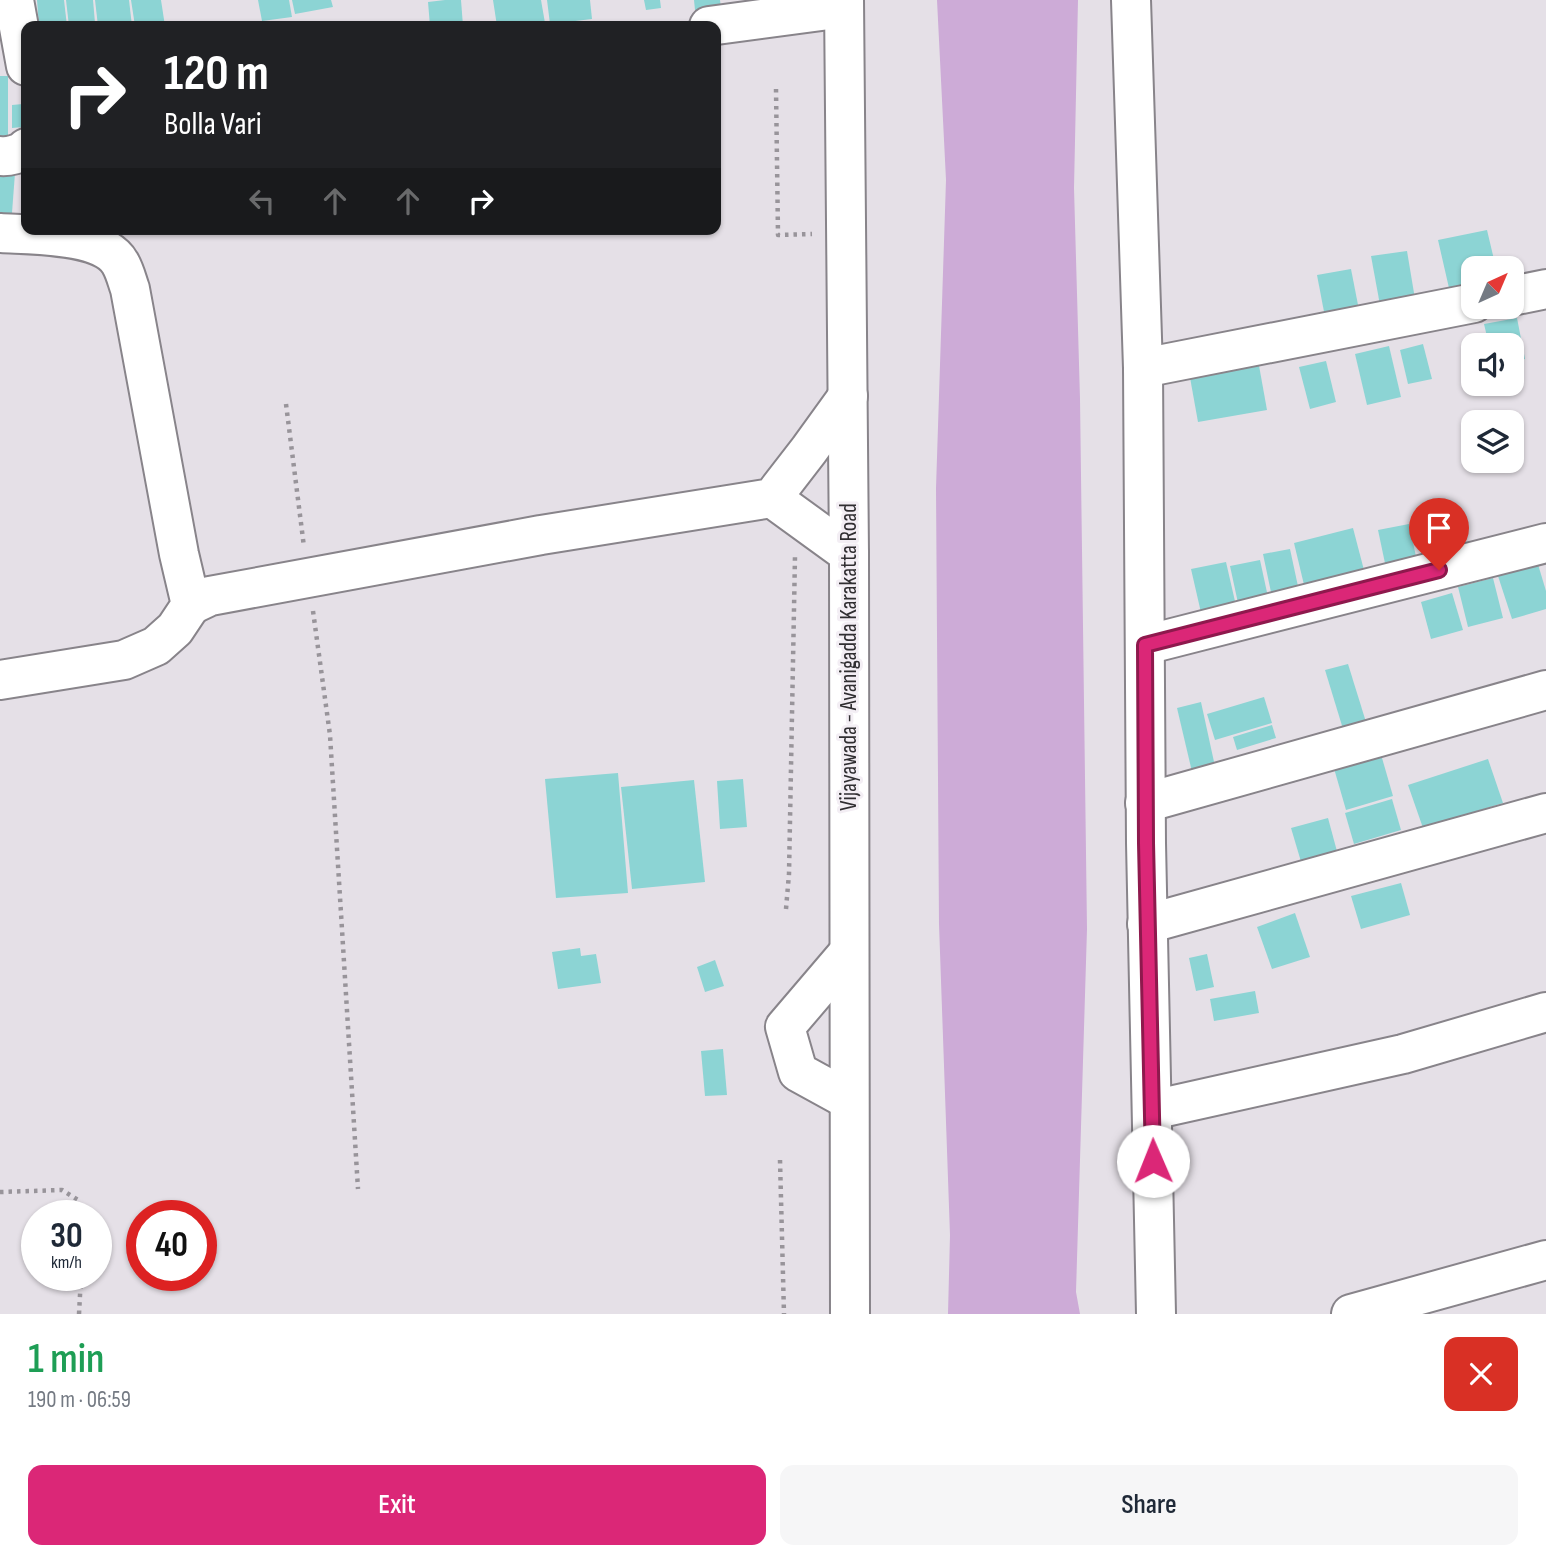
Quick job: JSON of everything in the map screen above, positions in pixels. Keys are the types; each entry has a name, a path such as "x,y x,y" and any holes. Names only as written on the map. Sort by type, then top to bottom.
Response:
{"street":[{"path":"14,0 21,38"},
{"path":"1131,0 1143,368 1147,924 1156,1314"},
{"path":"721,24 844,4"},
{"name":"Vijayawada - Avanigadda Karakatta Road","path":"844,4 849,554 849,1314"},
{"path":"0,156 21,152"},
{"path":"0,233 21,235"},
{"path":"25,235 75,239 103,247 120,261 130,289 179,554 191,605"},
{"path":"1524,294 1546,289"},
{"path":"1143,368 1461,306"},
{"path":"784,507 809,450 848,396"},
{"path":"0,680 124,660 156,646 174,629 191,605 210,596 541,535 784,507 849,554"},
{"path":"1145,645 1546,543"},
{"path":"1146,803 1546,690"},
{"path":"1147,924 1546,813"},
{"path":"849,952 785,1027 798,1072 849,1100"},
{"path":"1152,1110 1403,1054 1546,1012"},
{"path":"1351,1314 1546,1260"}],"path":[{"path":"776,89 778,235 846,232"},
{"path":"286,404 330,735 358,1189"},
{"path":"784,507 789,874 786,908"},
{"path":"780,1160 784,1314"},
{"path":"0,1192 62,1190 78,1200"},
{"path":"79,1314 80,1291"}],"shaded area":[{"path":"937,0 1078,0 1074,188 1080,399 1087,929 1076,1292 1080,1314 948,1314 950,1235 939,924 936,488 946,180"}],"building":[{"path":"37,0 64,0 66,21 39,21"},
{"path":"66,0 93,0 95,21 68,21"},
{"path":"95,0 129,0 131,21 97,21"},
{"path":"131,0 161,0 164,21 134,21"},
{"path":"258,0 289,0 292,17 262,21"},
{"path":"292,0 331,0 333,7 295,14"},
{"path":"461,0 463,21 430,21 428,2"},
{"path":"493,0 541,0 545,21 496,21"},
{"path":"547,0 590,0 592,19 550,21"},
{"path":"644,0 660,0 661,8 646,10"},
{"path":"694,0 720,0 721,8 695,10"},
{"path":"0,76 8,76 8,139 0,139"},
{"path":"21,104 21,127 12,128 12,105"},
{"path":"0,171 15,173 11,226 0,225"},
{"path":"1487,230 1493,256 1461,256 1461,286 1449,288 1438,240"},
{"path":"1407,251 1415,299 1380,305 1371,256"},
{"path":"1351,269 1359,310 1325,317 1317,275"},
{"path":"1517,319 1520,333 1486,333 1484,324"},
{"path":"1423,344 1432,379 1408,384 1400,350"},
{"path":"1389,346 1401,397 1367,405 1355,354"},
{"path":"1258,360 1267,410 1198,422 1189,372"},
{"path":"1326,361 1336,402 1310,409 1299,367"},
{"path":"1409,524 1417,561 1386,568 1378,530"},
{"path":"1353,528 1365,574 1305,589 1294,543"},
{"path":"1290,549 1299,591 1272,597 1263,554"},
{"path":"1260,560 1268,597 1238,603 1230,566"},
{"path":"1537,561 1546,591 1546,609 1512,619 1497,573"},
{"path":"1226,562 1237,610 1202,617 1191,569"},
{"path":"1493,578 1503,618 1468,627 1458,587"},
{"path":"1452,593 1463,630 1431,639 1421,602"},
{"path":"1348,664 1366,722 1343,729 1325,670"},
{"path":"1264,697 1272,723 1215,740 1207,714"},
{"path":"1201,702 1216,771 1193,776 1177,708"},
{"path":"1272,725 1276,738 1237,750 1233,737"},
{"path":"1380,751 1393,796 1346,810 1333,765"},
{"path":"1488,759 1503,803 1423,828 1408,785"},
{"path":"618,773 628,893 556,898 545,779"},
{"path":"743,779 747,827 720,829 717,781"},
{"path":"694,780 705,882 632,889 621,787"},
{"path":"1392,799 1401,830 1354,844 1345,813"},
{"path":"1328,818 1338,855 1302,865 1291,828"},
{"path":"1401,883 1410,915 1361,929 1351,896"},
{"path":"1295,913 1310,957 1272,969 1257,927"},
{"path":"580,948 581,956 596,954 601,983 558,989 552,952"},
{"path":"1207,954 1214,987 1196,991 1189,958"},
{"path":"715,960 724,986 705,992 697,967"},
{"path":"1255,991 1259,1013 1214,1021 1210,999"},
{"path":"723,1049 727,1095 705,1096 701,1051"}],"route":[{"path":"1153,1161 1145,645 1439,570"}]}
